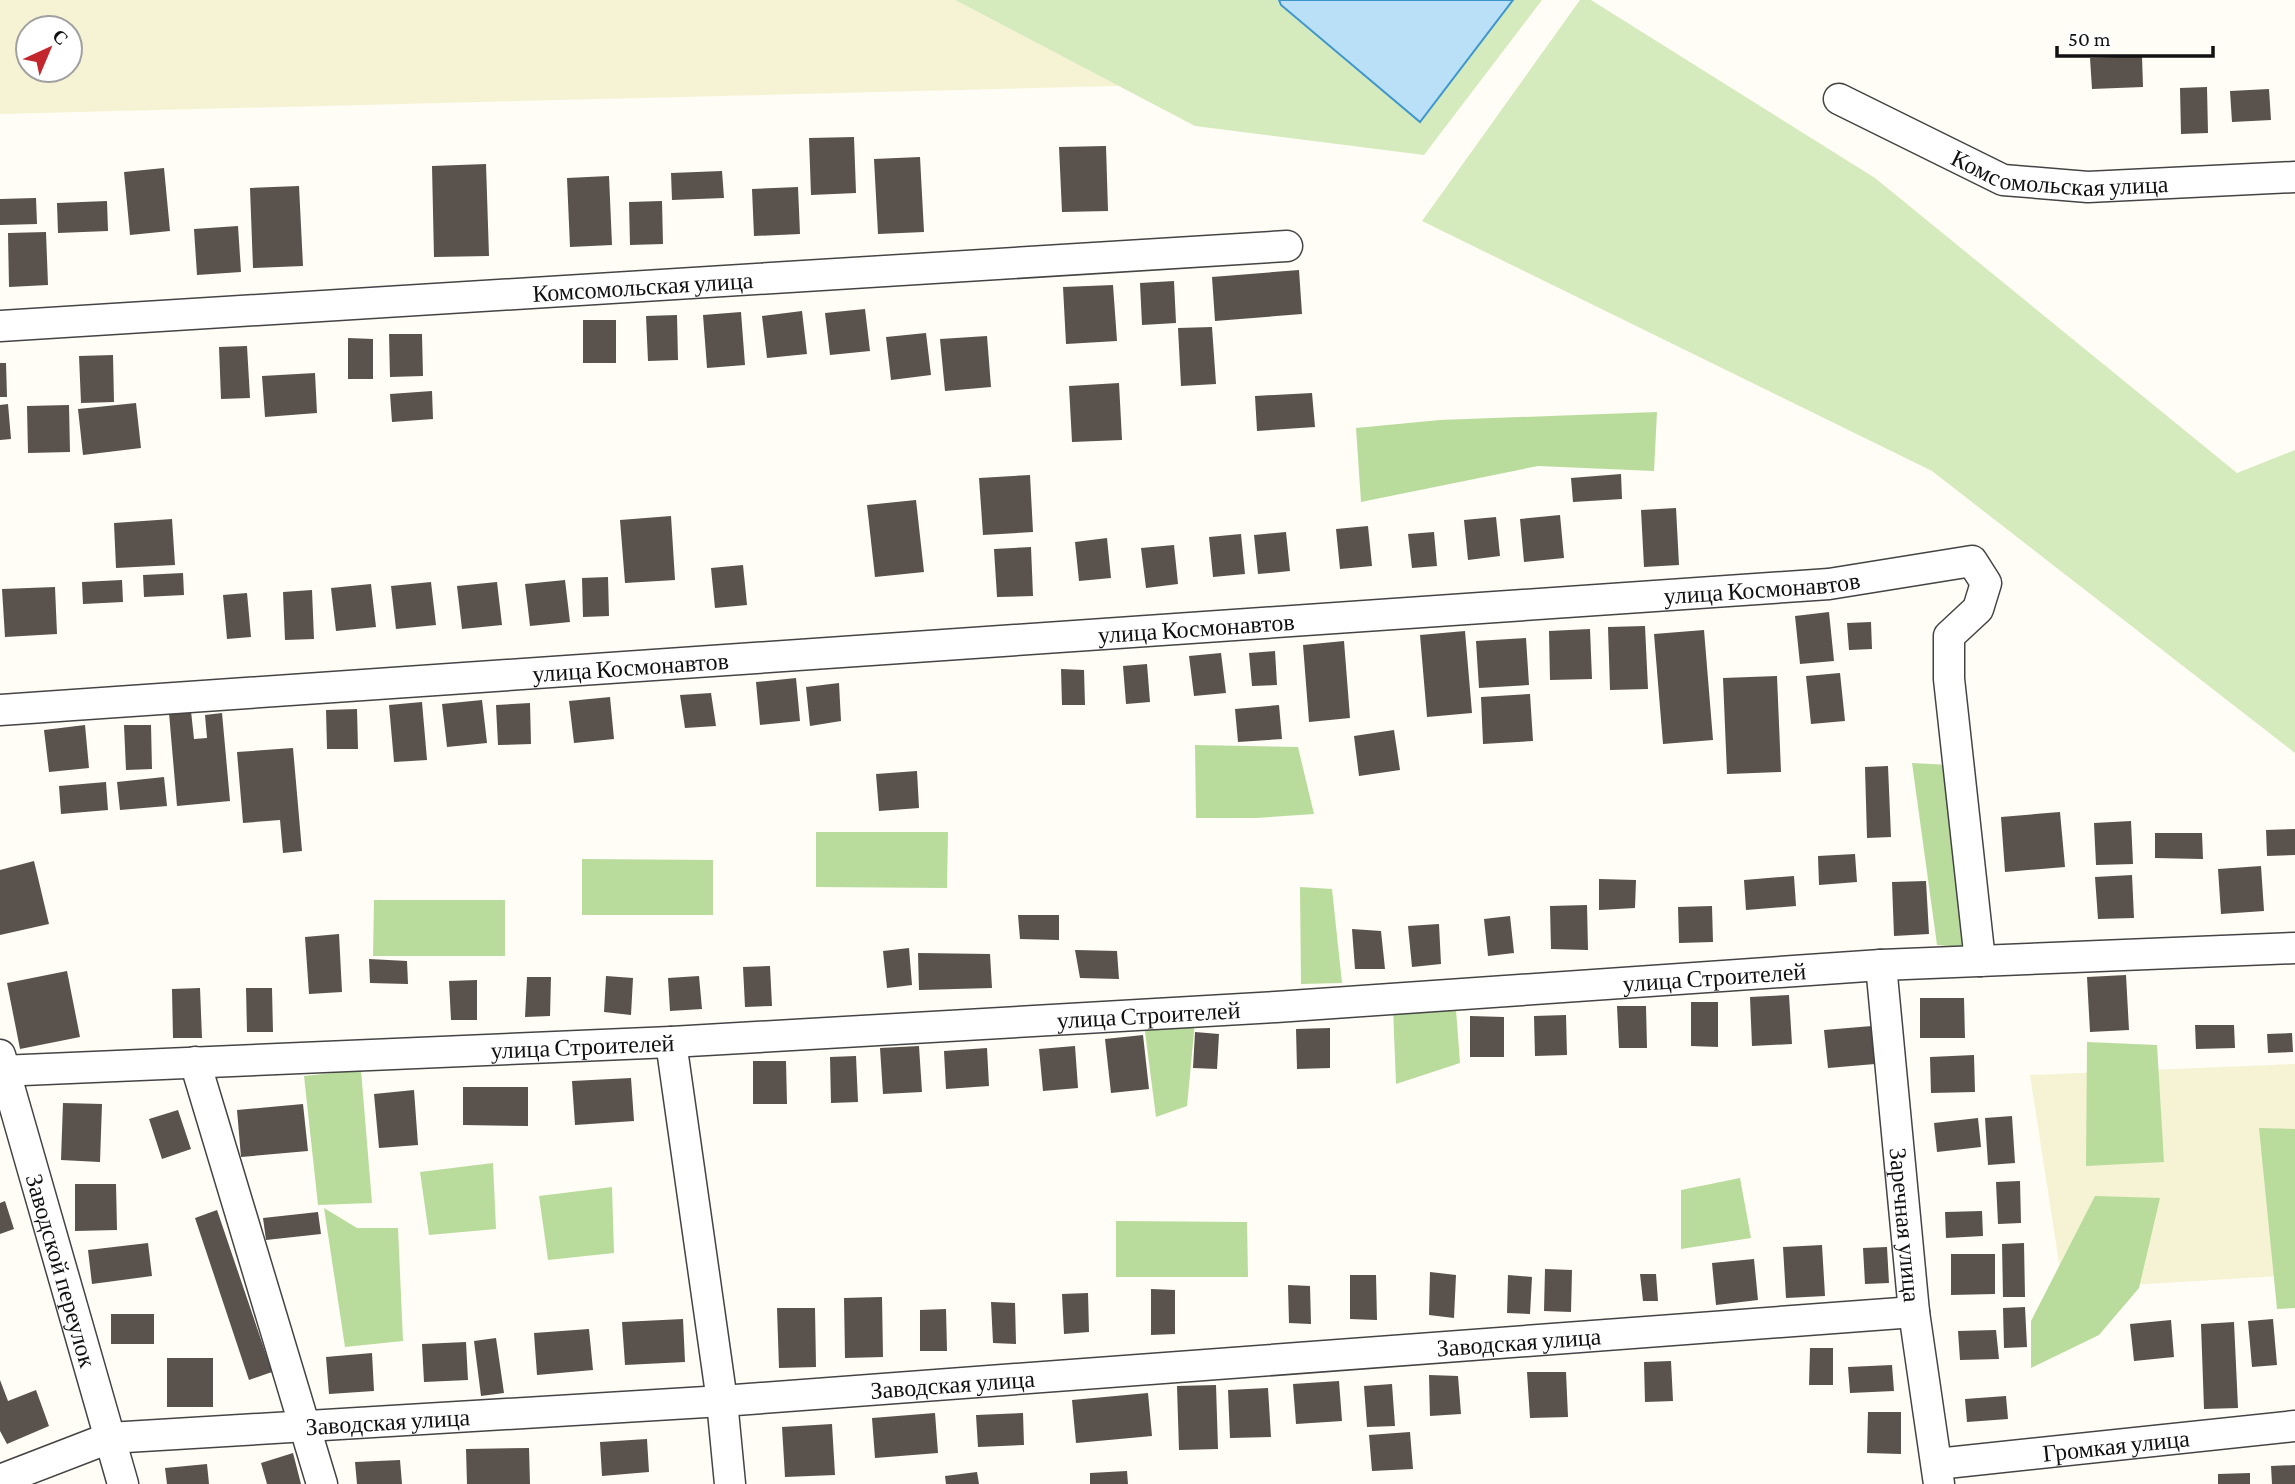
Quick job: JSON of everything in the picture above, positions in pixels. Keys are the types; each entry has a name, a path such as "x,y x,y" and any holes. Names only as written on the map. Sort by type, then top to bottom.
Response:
{"street":[{"name":"Комсомольская улица","path":"1839,99 2003,180 2088,187 2295,177"},
{"name":"Комсомольская улица","path":"0,326 1287,246"},
{"name":"улица Космонавтов","path":"0,710 1829,584 1972,561 1986,583 1979,609 1949,636 1949,679 1980,961"},
{"name":"улица Строителей","path":"1,1066 195,1062 671,1042 1276,1007 1881,965 2295,948"},
{"name":"Заречная улица","path":"1881,965 1914,1312 1938,1474"},
{"path":"671,1042 722,1401 730,1484"},
{"path":"195,1062 322,1484"},
{"name":"Заводской переулок","path":"1,1066 123,1484"},
{"name":"Заводская улица","path":"0,1480 109,1438 722,1401 1914,1312"},
{"name":"Громкая улица","path":"1938,1474 2295,1426"}],"shaded area":[{"path":"0,0 955,0 1119,86 0,114"},
{"path":"2295,1064 2295,1275 2063,1289 2030,1075"}],"green space":[{"path":"955,0 1542,0 1424,155 1195,126"},
{"path":"1580,0 1591,0 1875,178 2237,473 2295,450 2295,753 1932,471 1422,221"},
{"path":"1657,412 1654,471 1538,466 1361,502 1356,428 1440,420"},
{"path":"1195,745 1298,747 1314,814 1196,818"},
{"path":"1912,763 1950,765 1972,948 1937,945"},
{"path":"816,832 948,832 947,888 816,887"},
{"path":"582,859 713,860 713,915 582,915"},
{"path":"1300,887 1332,889 1342,983 1301,984"},
{"path":"374,900 505,900 505,956 373,956"},
{"path":"1393,1008 1456,1009 1460,1063 1396,1084"},
{"path":"1195,1022 1187,1106 1156,1117 1144,1024"},
{"path":"2087,1042 2157,1045 2164,1162 2086,1166"},
{"path":"361,1070 372,1203 318,1205 304,1076"},
{"path":"2259,1128 2295,1129 2295,1308 2277,1309"},
{"path":"493,1163 496,1229 429,1235 420,1172"},
{"path":"1740,1178 1751,1238 1681,1249 1681,1190"},
{"path":"612,1187 614,1253 548,1260 539,1196"},
{"path":"2095,1196 2160,1198 2139,1288 2099,1335 2031,1368 2031,1321"},
{"path":"324,1208 357,1228 398,1228 403,1341 345,1347"},
{"path":"1116,1221 1247,1222 1248,1277 1116,1277"}],"water":[{"path":"1279,0 1513,0 1420,122 1281,5"}],"building":[{"path":"2142,56 2143,87 2092,89 2090,58"},
{"path":"2207,87 2208,133 2181,134 2180,88"},
{"path":"2269,89 2271,120 2232,122 2230,91"},
{"path":"854,137 856,193 811,195 809,138"},
{"path":"1106,146 1108,211 1062,212 1059,147"},
{"path":"920,157 924,232 878,234 874,159"},
{"path":"486,164 489,256 434,257 432,166"},
{"path":"164,168 170,231 130,235 124,172"},
{"path":"722,171 724,198 672,200 671,173"},
{"path":"609,176 612,245 570,247 567,178"},
{"path":"299,186 303,266 253,268 250,188"},
{"path":"798,187 800,234 754,236 752,189"},
{"path":"36,198 37,224 0,225 0,199"},
{"path":"107,201 108,231 58,233 57,203"},
{"path":"662,201 663,244 630,245 629,202"},
{"path":"238,226 241,272 197,275 194,229"},
{"path":"46,232 48,285 9,287 8,233"},
{"path":"1299,270 1302,314 1215,321 1212,277"},
{"path":"1174,281 1176,323 1142,325 1140,283"},
{"path":"1113,285 1117,341 1066,344 1063,287"},
{"path":"865,309 870,351 830,355 825,313"},
{"path":"802,311 807,354 767,358 762,316"},
{"path":"741,312 745,365 707,368 703,315"},
{"path":"677,315 678,360 648,361 646,316"},
{"path":"583,320 616,320 616,363 583,363"},
{"path":"1212,327 1216,384 1181,386 1178,328"},
{"path":"926,333 931,375 891,380 886,337"},
{"path":"389,334 422,334 423,376 390,377"},
{"path":"987,336 991,387 945,391 940,339"},
{"path":"348,338 373,339 373,379 348,379"},
{"path":"247,346 250,398 221,399 219,347"},
{"path":"113,355 114,402 81,403 79,356"},
{"path":"0,363 6,363 7,397 0,397"},
{"path":"315,373 317,413 265,417 262,376"},
{"path":"1119,383 1122,440 1072,442 1069,386"},
{"path":"432,391 433,419 392,422 390,394"},
{"path":"1312,393 1315,427 1257,431 1255,396"},
{"path":"136,403 141,448 83,455 78,409"},
{"path":"8,404 11,439 0,440 0,405"},
{"path":"69,405 70,452 28,453 27,406"},
{"path":"1621,474 1622,499 1573,502 1571,478"},
{"path":"1030,475 1033,532 983,535 979,478"},
{"path":"916,500 924,572 875,577 867,505"},
{"path":"1676,508 1679,565 1644,567 1641,510"},
{"path":"1560,515 1564,558 1524,562 1520,519"},
{"path":"671,516 675,580 625,583 620,520"},
{"path":"1496,517 1500,556 1468,560 1464,520"},
{"path":"172,519 175,565 116,568 114,523"},
{"path":"1368,526 1372,566 1340,569 1336,529"},
{"path":"1286,532 1290,571 1258,574 1254,535"},
{"path":"1434,532 1437,566 1412,568 1408,534"},
{"path":"1241,534 1245,574 1213,577 1209,537"},
{"path":"1107,538 1111,578 1079,581 1075,542"},
{"path":"1174,545 1178,584 1146,588 1141,548"},
{"path":"1031,547 1033,596 997,597 994,549"},
{"path":"743,565 747,605 715,608 711,568"},
{"path":"183,573 184,595 144,597 143,575"},
{"path":"608,577 609,616 583,617 582,578"},
{"path":"122,580 123,602 83,604 82,582"},
{"path":"565,580 570,622 530,626 525,584"},
{"path":"431,582 436,625 396,629 391,586"},
{"path":"497,582 502,625 462,629 457,586"},
{"path":"371,584 376,627 336,631 331,588"},
{"path":"55,587 57,634 5,637 2,589"},
{"path":"312,590 314,639 285,640 283,592"},
{"path":"247,593 251,637 227,639 223,595"},
{"path":"1829,612 1834,661 1800,664 1795,616"},
{"path":"1871,622 1872,649 1849,650 1847,623"},
{"path":"1645,626 1648,689 1610,690 1608,627"},
{"path":"1590,629 1592,679 1550,680 1549,631"},
{"path":"1704,630 1713,740 1663,744 1654,634"},
{"path":"1465,631 1472,713 1427,717 1420,635"},
{"path":"1526,638 1529,685 1479,688 1476,641"},
{"path":"1344,641 1350,718 1309,722 1303,645"},
{"path":"1275,651 1277,685 1252,686 1249,653"},
{"path":"1221,653 1226,693 1194,696 1189,656"},
{"path":"1147,664 1150,702 1126,704 1123,666"},
{"path":"1061,669 1084,670 1085,705 1062,705"},
{"path":"1840,673 1845,721 1811,724 1806,676"},
{"path":"1777,676 1781,772 1727,774 1723,678"},
{"path":"796,678 800,721 760,725 756,682"},
{"path":"839,683 841,721 810,726 806,687"},
{"path":"711,693 716,726 685,728 680,695"},
{"path":"1530,694 1533,741 1483,744 1481,697"},
{"path":"610,697 614,739 574,743 569,701"},
{"path":"482,700 487,743 447,747 442,704"},
{"path":"422,702 427,760 394,762 389,705"},
{"path":"530,703 531,744 498,745 496,705"},
{"path":"1279,705 1282,739 1238,742 1235,709"},
{"path":"357,709 358,749 327,749 326,710"},
{"path":"191,711 194,739 207,738 205,715 222,713 230,801 177,806 169,713"},
{"path":"85,725 89,768 49,772 44,730"},
{"path":"124,725 151,725 152,769 126,770"},
{"path":"1394,730 1400,770 1359,776 1354,736"},
{"path":"293,748 302,851 283,853 280,820 243,823 237,752"},
{"path":"1888,766 1891,837 1867,838 1865,767"},
{"path":"917,771 919,808 879,811 876,774"},
{"path":"164,777 167,806 120,810 117,782"},
{"path":"106,782 108,810 61,814 59,786"},
{"path":"2060,812 2065,867 2005,872 2001,817"},
{"path":"2131,821 2133,864 2096,865 2094,823"},
{"path":"2295,829 2295,855 2267,856 2266,830"},
{"path":"2155,833 2202,833 2203,859 2155,858"},
{"path":"1855,854 1857,882 1819,885 1818,856"},
{"path":"34,861 49,924 0,935 0,870"},
{"path":"2261,866 2264,911 2221,914 2218,869"},
{"path":"2132,875 2134,918 2098,919 2095,877"},
{"path":"1794,876 1796,906 1746,910 1744,880"},
{"path":"1599,879 1636,880 1635,908 1599,910"},
{"path":"1926,881 1929,934 1894,936 1892,882"},
{"path":"1587,905 1588,950 1551,949 1550,906"},
{"path":"1712,906 1713,942 1679,943 1678,907"},
{"path":"1018,915 1059,915 1059,940 1020,939"},
{"path":"1510,916 1514,953 1488,956 1484,919"},
{"path":"1439,924 1441,964 1412,967 1408,926"},
{"path":"1352,929 1381,931 1385,969 1355,969"},
{"path":"339,934 342,992 309,994 305,937"},
{"path":"909,948 912,985 887,988 883,951"},
{"path":"1075,950 1117,951 1119,979 1080,978"},
{"path":"918,953 990,954 992,988 919,990"},
{"path":"369,959 407,961 408,984 370,983"},
{"path":"770,966 772,1006 745,1007 743,967"},
{"path":"67,971 80,1037 20,1049 7,983"},
{"path":"2126,975 2129,1030 2090,1032 2087,977"},
{"path":"606,976 633,978 631,1015 604,1012"},
{"path":"699,976 702,1009 670,1011 668,978"},
{"path":"527,977 551,977 550,1016 525,1017"},
{"path":"477,980 477,1020 451,1020 449,981"},
{"path":"200,988 202,1038 173,1038 172,989"},
{"path":"246,988 272,988 273,1032 247,1032"},
{"path":"1789,995 1792,1044 1752,1046 1750,997"},
{"path":"1920,998 1964,998 1965,1038 1920,1038"},
{"path":"1691,1002 1718,1002 1718,1047 1691,1046"},
{"path":"1617,1006 1646,1006 1647,1048 1619,1048"},
{"path":"1566,1015 1567,1055 1535,1056 1534,1016"},
{"path":"1470,1016 1504,1017 1504,1057 1470,1057"},
{"path":"2195,1025 2234,1025 2235,1048 2196,1049"},
{"path":"1872,1026 1875,1064 1828,1068 1824,1030"},
{"path":"1330,1028 1330,1068 1297,1069 1296,1029"},
{"path":"1195,1032 1219,1034 1217,1069 1193,1068"},
{"path":"2292,1033 2293,1052 2268,1053 2267,1034"},
{"path":"1143,1035 1149,1089 1111,1093 1105,1039"},
{"path":"919,1046 922,1092 883,1094 880,1048"},
{"path":"1075,1046 1078,1088 1043,1091 1039,1049"},
{"path":"987,1048 989,1086 946,1089 944,1051"},
{"path":"1974,1055 1975,1092 1931,1093 1930,1057"},
{"path":"856,1056 858,1102 831,1103 830,1057"},
{"path":"753,1061 786,1061 787,1104 753,1104"},
{"path":"631,1078 634,1121 575,1125 572,1081"},
{"path":"463,1087 528,1087 528,1126 463,1125"},
{"path":"414,1090 418,1145 379,1148 374,1094"},
{"path":"63,1103 102,1104 100,1162 61,1160"},
{"path":"303,1104 308,1151 241,1157 237,1110"},
{"path":"178,1110 191,1149 162,1159 149,1119"},
{"path":"2012,1116 2015,1163 1988,1165 1985,1118"},
{"path":"1978,1118 1981,1147 1937,1152 1934,1123"},
{"path":"2020,1181 2021,1223 1998,1224 1996,1182"},
{"path":"75,1184 116,1184 117,1230 75,1231"},
{"path":"5,1201 14,1229 0,1234 0,1203"},
{"path":"217,1210 272,1372 249,1380 195,1218"},
{"path":"1982,1211 1983,1236 1946,1238 1945,1212"},
{"path":"318,1212 321,1234 266,1240 263,1218"},
{"path":"148,1243 152,1276 92,1284 88,1250"},
{"path":"2024,1243 2025,1297 2003,1297 2002,1244"},
{"path":"1822,1245 1825,1296 1786,1298 1783,1247"},
{"path":"1887,1247 1889,1283 1865,1284 1863,1248"},
{"path":"1951,1254 1995,1254 1995,1294 1951,1295"},
{"path":"1754,1259 1758,1300 1716,1305 1712,1263"},
{"path":"1545,1269 1572,1270 1571,1312 1544,1311"},
{"path":"1430,1272 1456,1275 1454,1318 1429,1315"},
{"path":"1640,1274 1656,1274 1658,1301 1643,1301"},
{"path":"1350,1275 1376,1275 1377,1320 1350,1319"},
{"path":"1508,1275 1532,1277 1530,1314 1507,1313"},
{"path":"1288,1285 1310,1286 1311,1324 1289,1323"},
{"path":"1151,1289 1175,1290 1175,1334 1151,1335"},
{"path":"1088,1293 1089,1332 1064,1334 1062,1294"},
{"path":"882,1297 883,1357 845,1358 844,1298"},
{"path":"991,1302 1015,1303 1016,1344 993,1343"},
{"path":"2025,1307 2027,1347 2004,1348 2003,1308"},
{"path":"777,1308 815,1308 816,1367 779,1368"},
{"path":"946,1309 947,1351 920,1351 920,1310"},
{"path":"111,1314 154,1314 154,1344 111,1344"},
{"path":"683,1319 685,1362 625,1365 622,1322"},
{"path":"2273,1319 2277,1365 2252,1367 2248,1321"},
{"path":"2171,1320 2174,1357 2134,1361 2130,1324"},
{"path":"2234,1322 2238,1408 2204,1409 2201,1324"},
{"path":"589,1329 593,1370 537,1375 534,1333"},
{"path":"1996,1330 1999,1359 1960,1360 1958,1331"},
{"path":"496,1338 504,1393 481,1396 474,1341"},
{"path":"466,1342 468,1380 424,1382 422,1344"},
{"path":"1810,1348 1833,1348 1833,1385 1809,1385"},
{"path":"372,1353 374,1391 329,1394 326,1357"},
{"path":"167,1358 213,1358 213,1407 167,1407"},
{"path":"1671,1361 1673,1401 1645,1402 1644,1362"},
{"path":"1892,1365 1894,1391 1850,1393 1848,1367"},
{"path":"1527,1372 1566,1372 1568,1417 1530,1418"},
{"path":"1429,1375 1458,1376 1461,1414 1430,1416"},
{"path":"0,1380 8,1401 36,1390 49,1426 7,1444 0,1431"},
{"path":"1339,1381 1342,1421 1296,1424 1293,1384"},
{"path":"1392,1384 1395,1426 1367,1427 1364,1386"},
{"path":"1216,1385 1218,1449 1179,1450 1177,1386"},
{"path":"1268,1388 1271,1437 1230,1438 1228,1390"},
{"path":"1148,1393 1152,1436 1076,1443 1072,1400"},
{"path":"2006,1396 2008,1419 1967,1422 1965,1399"},
{"path":"1868,1412 1901,1412 1901,1454 1867,1453"},
{"path":"935,1413 938,1453 875,1458 872,1418"},
{"path":"1023,1413 1024,1445 978,1447 976,1415"},
{"path":"832,1424 835,1475 785,1477 782,1427"},
{"path":"1410,1432 1413,1469 1372,1471 1369,1435"},
{"path":"647,1439 649,1472 602,1476 600,1442"},
{"path":"529,1448 530,1484 467,1484 466,1449"},
{"path":"293,1453 301,1484 267,1484 261,1463"},
{"path":"400,1460 402,1484 357,1484 355,1462"},
{"path":"207,1464 209,1484 167,1484 165,1468"},
{"path":"2295,1465 2295,1484 2272,1484 2271,1466"},
{"path":"1127,1471 1128,1484 1090,1484 1090,1473"},
{"path":"977,1472 979,1484 946,1484 945,1476"},
{"path":"2250,1473 2250,1484 2218,1484 2218,1474"}]}
